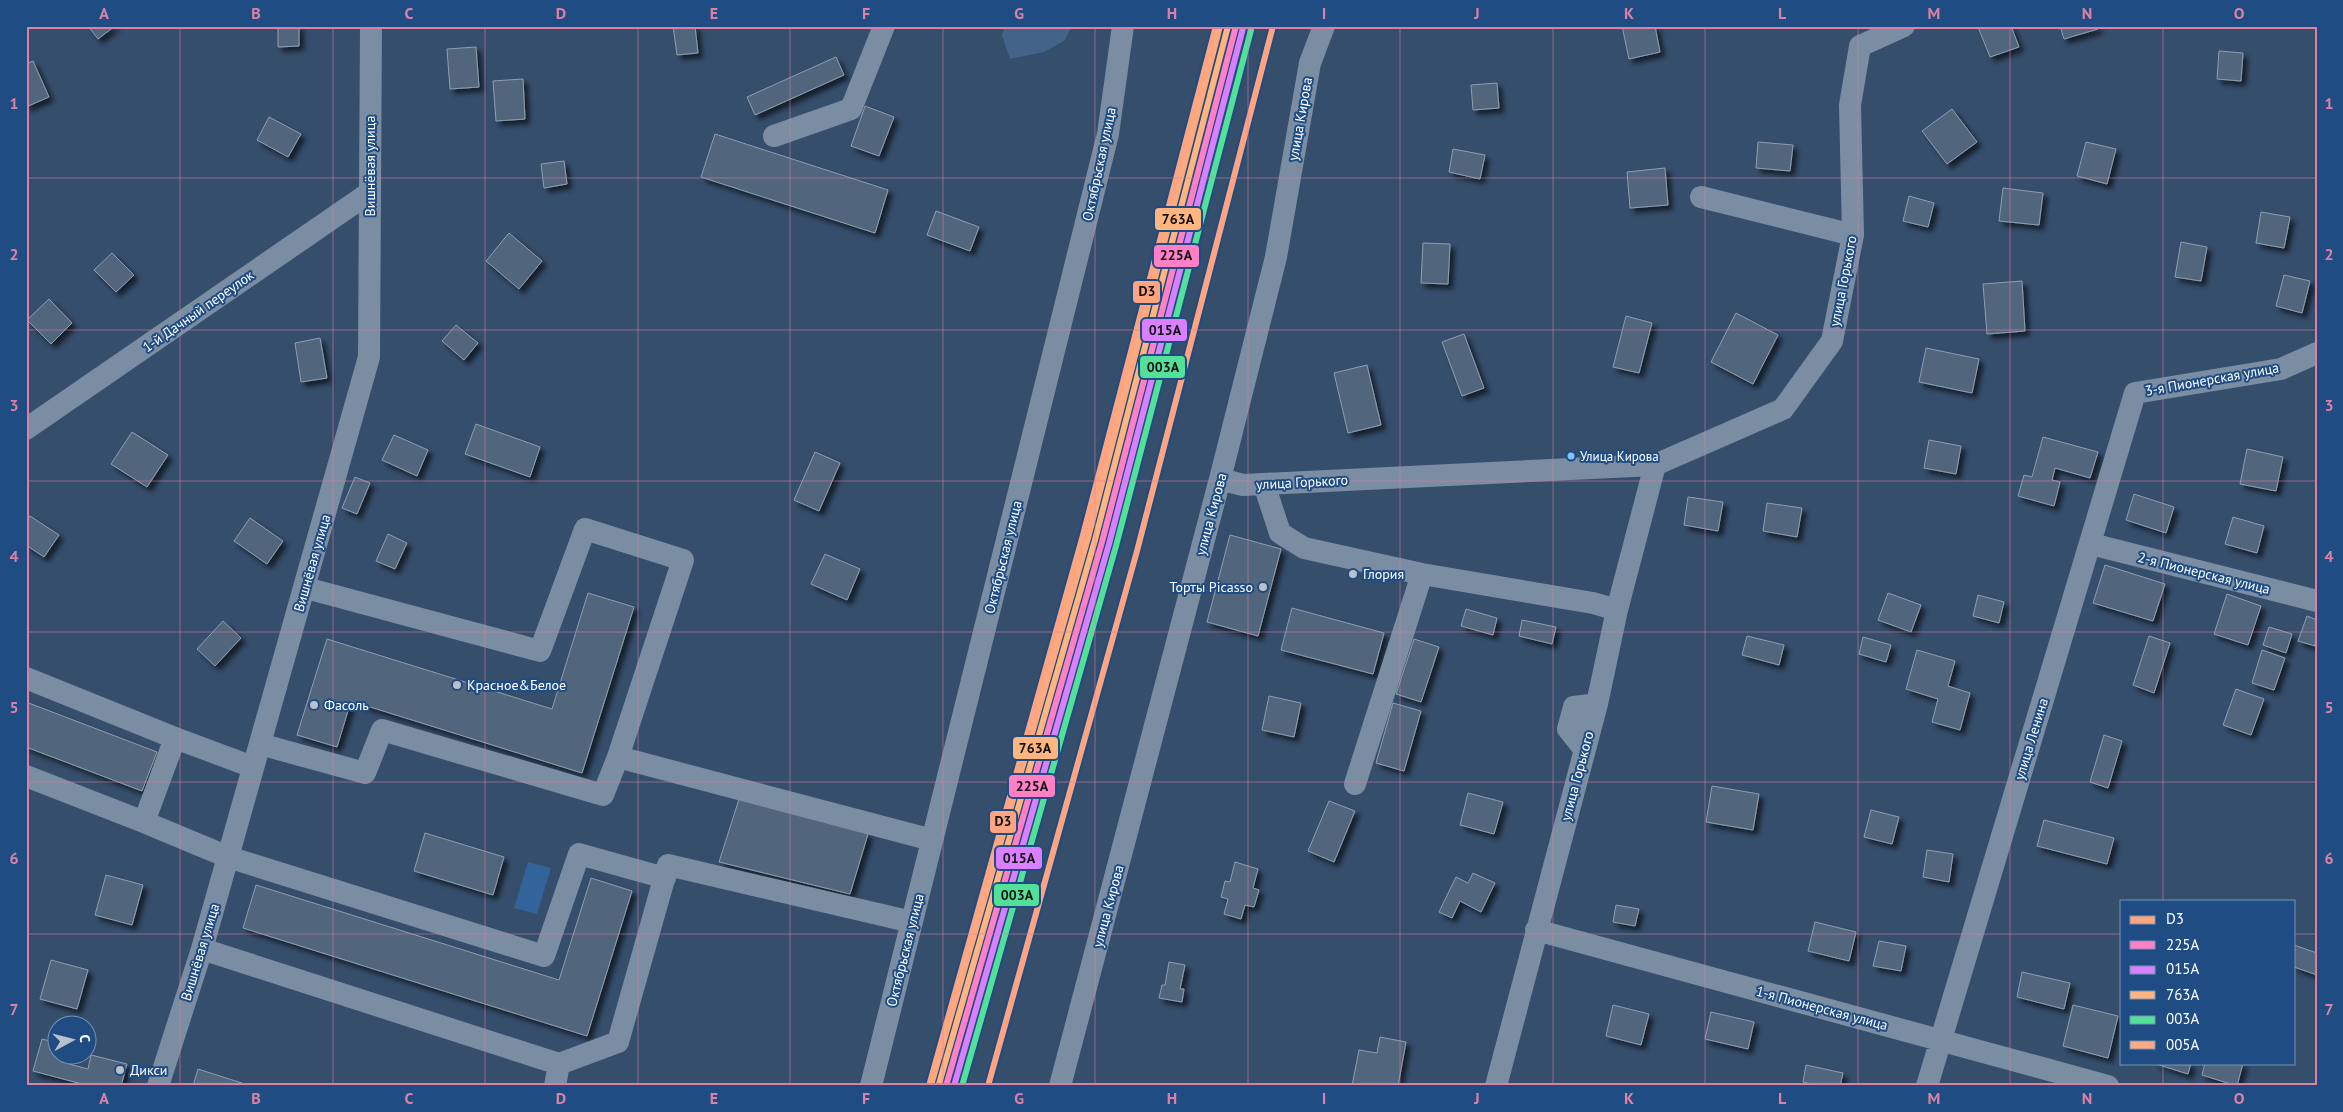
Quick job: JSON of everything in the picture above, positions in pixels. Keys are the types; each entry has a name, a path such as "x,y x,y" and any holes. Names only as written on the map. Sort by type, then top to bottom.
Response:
{"street":[{"name":"Вишнёвая улица","path":"158,1086 202,949 306,588 369,357 371,26"},
{"path":"774,136 851,109 884,26"},
{"name":"Октябрьская улица","path":"871,1086 1108,134 1123,26"},
{"name":"улица Кирова","path":"1060,1086 1220,479 1276,256 1310,63 1324,26"},
{"name":"улица Горького","path":"1220,479 1243,485 1655,465 1783,409 1832,341 1854,235 1850,105 1860,46 1904,26"},
{"name":"1-й Дачный переулок","path":"26,429 369,193"},
{"path":"1701,197 1854,235"},
{"name":"3-я Пионерская улица","path":"2135,393 2281,369 2317,353"},
{"name":"улица Ленина","path":"1927,1086 2135,393"},
{"name":"улица Горького","path":"1496,1086 1597,704 1617,610 1655,465"},
{"path":"1264,484 1280,533 1304,548 1422,574 1593,603 1617,610"},
{"path":"260,744 365,774 382,730 603,795 618,757 683,560 585,529 540,651 306,588"},
{"name":"2-я Пионерская улица","path":"2091,544 2317,601"},
{"path":"1355,784 1422,574"},
{"path":"26,678 253,767"},
{"path":"144,822 175,738"},
{"path":"618,757 932,840"},
{"path":"26,776 228,857 544,956 579,854 665,878"},
{"path":"202,949 559,1064 618,1042 668,866 912,922"},
{"name":"1-я Пионерская улица","path":"1536,930 2108,1086"},
{"path":"555,1086 559,1064"}],"shaded area":[{"path":"1005,26 1072,26 1064,41 1044,52 1010,59 1002,35"},
{"path":"528,862 551,868 537,914 514,908"}],"building":[{"path":"88,26 115,26 98,39"},
{"path":"278,26 299,26 299,46 278,47"},
{"path":"673,26 695,26 698,53 677,55"},
{"path":"1622,26 1655,26 1660,52 1629,59"},
{"path":"2011,26 2019,47 1990,57 1978,27"},
{"path":"2060,26 2098,26 2098,29 2064,39"},
{"path":"476,47 479,87 450,89 447,49"},
{"path":"2219,51 2243,53 2241,81 2217,79"},
{"path":"836,57 844,75 755,115 747,97"},
{"path":"33,61 49,97 26,107 26,64"},
{"path":"523,79 525,119 496,121 493,81"},
{"path":"1497,83 1499,108 1473,110 1471,85"},
{"path":"865,106 894,117 879,156 851,146"},
{"path":"1952,109 1977,142 1947,164 1922,131"},
{"path":"269,117 301,134 288,157 257,140"},
{"path":"715,134 888,190 875,233 701,177"},
{"path":"1758,142 1793,145 1790,171 1756,168"},
{"path":"2086,142 2116,149 2107,184 2077,176"},
{"path":"1453,149 1485,155 1480,179 1449,172"},
{"path":"564,161 567,184 544,188 541,164"},
{"path":"1665,168 1668,205 1630,208 1627,172"},
{"path":"2003,188 2043,193 2039,225 1999,221"},
{"path":"1909,196 1934,203 1928,227 1903,221"},
{"path":"936,211 979,227 970,251 927,235"},
{"path":"2261,212 2290,217 2284,248 2256,243"},
{"path":"509,233 542,261 519,289 486,261"},
{"path":"2181,242 2207,247 2201,281 2175,277"},
{"path":"1423,243 1450,244 1448,284 1421,283"},
{"path":"112,253 134,275 116,292 94,270"},
{"path":"2284,275 2310,281 2302,313 2276,306"},
{"path":"2022,281 2025,331 1987,334 1983,284"},
{"path":"49,299 72,323 51,344 27,320"},
{"path":"1736,313 1778,335 1753,384 1711,362"},
{"path":"1626,316 1652,323 1639,373 1613,367"},
{"path":"456,325 478,343 464,360 442,341"},
{"path":"1464,334 1484,388 1462,396 1442,342"},
{"path":"320,338 327,378 301,382 295,343"},
{"path":"1926,348 1979,359 1972,393 1919,382"},
{"path":"1367,365 1381,425 1348,433 1334,373"},
{"path":"476,424 540,447 530,477 465,454"},
{"path":"132,432 168,455 147,487 111,464"},
{"path":"394,435 428,450 417,476 382,460"},
{"path":"2043,437 2098,452 2090,478 2055,468 2052,480 2060,482 2054,506 2018,496 2024,475 2032,477"},
{"path":"1929,440 1961,446 1956,474 1924,468"},
{"path":"2247,449 2283,457 2276,491 2240,484"},
{"path":"815,452 840,463 819,511 794,500"},
{"path":"355,477 370,483 357,514 342,508"},
{"path":"2134,494 2174,507 2166,533 2126,520"},
{"path":"1688,497 1723,502 1718,531 1684,525"},
{"path":"1767,503 1802,508 1797,537 1763,531"},
{"path":"30,516 59,535 44,557 26,545 26,521"},
{"path":"2233,517 2264,526 2257,553 2225,544"},
{"path":"250,518 283,541 267,564 234,541"},
{"path":"388,534 407,543 395,569 376,561"},
{"path":"1230,535 1281,549 1258,636 1207,622"},
{"path":"825,554 860,569 847,600 811,584"},
{"path":"2105,565 2165,584 2153,621 2093,603"},
{"path":"588,593 634,607 582,773 351,701 337,747 297,735 327,639 552,709"},
{"path":"1888,593 1921,605 1911,632 1878,620"},
{"path":"2227,594 2261,606 2248,645 2214,634"},
{"path":"1978,595 2004,602 1999,623 1973,616"},
{"path":"1292,608 1384,633 1373,674 1281,650"},
{"path":"1466,609 1497,618 1493,635 1461,626"},
{"path":"2307,616 2317,620 2315,646 2298,641"},
{"path":"1522,620 1556,627 1552,644 1519,636"},
{"path":"223,621 241,638 215,666 197,649"},
{"path":"2269,627 2292,634 2286,653 2263,645"},
{"path":"1747,636 1784,645 1779,665 1742,655"},
{"path":"2149,636 2170,643 2154,693 2133,685"},
{"path":"1863,637 1891,645 1886,662 1859,654"},
{"path":"1414,639 1439,647 1421,702 1396,694"},
{"path":"1917,650 1955,661 1948,686 1970,693 1960,730 1932,722 1938,699 1906,689"},
{"path":"2262,650 2285,658 2274,690 2252,683"},
{"path":"2236,689 2264,699 2251,735 2223,725"},
{"path":"1269,696 1301,703 1294,737 1262,730"},
{"path":"26,702 157,752 142,791 26,747"},
{"path":"1393,703 1421,711 1404,771 1376,763"},
{"path":"2104,735 2122,741 2108,788 2090,782"},
{"path":"1712,786 1759,794 1753,830 1706,822"},
{"path":"1468,793 1503,802 1494,834 1460,825"},
{"path":"740,796 868,834 850,894 719,862"},
{"path":"1329,801 1355,811 1334,862 1308,851"},
{"path":"1871,810 1899,817 1892,844 1864,837"},
{"path":"2044,820 2114,838 2107,864 2037,846"},
{"path":"425,833 504,857 493,895 414,871"},
{"path":"1927,850 1953,854 1949,882 1923,877"},
{"path":"1235,862 1258,869 1253,888 1259,890 1254,907 1245,905 1241,919 1224,914 1228,899 1221,897 1225,881 1230,882"},
{"path":"1473,873 1495,883 1481,912 1460,901 1452,918 1439,912 1456,877 1468,883"},
{"path":"106,875 143,885 132,925 95,915"},
{"path":"591,878 632,891 587,1036 243,928 256,885 559,980"},
{"path":"1616,905 1639,909 1635,926 1613,922"},
{"path":"1815,922 1856,932 1849,961 1808,951"},
{"path":"1879,941 1906,946 1901,971 1873,966"},
{"path":"2296,946 2317,953 2317,975 2296,968"},
{"path":"51,960 88,970 77,1009 40,999"},
{"path":"1169,962 1185,965 1180,989 1184,989 1182,1002 1159,998 1162,985 1165,985"},
{"path":"2022,972 2070,983 2064,1009 2017,997"},
{"path":"1613,1005 1649,1014 1641,1045 1606,1036"},
{"path":"2073,1005 2118,1016 2108,1058 2063,1046"},
{"path":"1711,1012 1754,1022 1748,1049 1705,1039"},
{"path":"1380,1037 1406,1042 1398,1086 1352,1086 1359,1050 1377,1053"},
{"path":"42,1039 48,1040 48,1064 69,1064 88,1069 89,1064 98,1064 98,1057 127,1064 121,1086 82,1086 82,1084 33,1071"},
{"path":"2156,1064 2191,1064 2188,1074"},
{"path":"2205,1064 2243,1064 2237,1086 2202,1075"},
{"path":"1806,1065 1843,1073 1840,1086 1820,1086 1803,1082"},
{"path":"198,1069 251,1086 193,1086"}],"transit line":[{"name":"D3","path":"929,1086 1083,535 1216,26"},
{"name":"005А","path":"932,1082 1088,538 1220,26"},
{"name":"763А","path":"939,1084 1095,540 1228,26"},
{"name":"225А","path":"946,1086 1102,542 1236,26"},
{"name":"D3","path":"988,1086 1137,551 1273,26"},
{"name":"015А","path":"954,1086 1109,544 1243,28"},
{"name":"003А","path":"962,1086 1116,546 1251,30"}],"place":[{"name":"Улица Кирова","path":"1571,456"},
{"name":"Глория","path":"1353,574"},
{"name":"Торты Picasso","path":"1263,587"},
{"name":"Красное&Белое","path":"457,685"},
{"name":"Фасоль","path":"314,705"},
{"name":"Дикси","path":"120,1070"}]}
